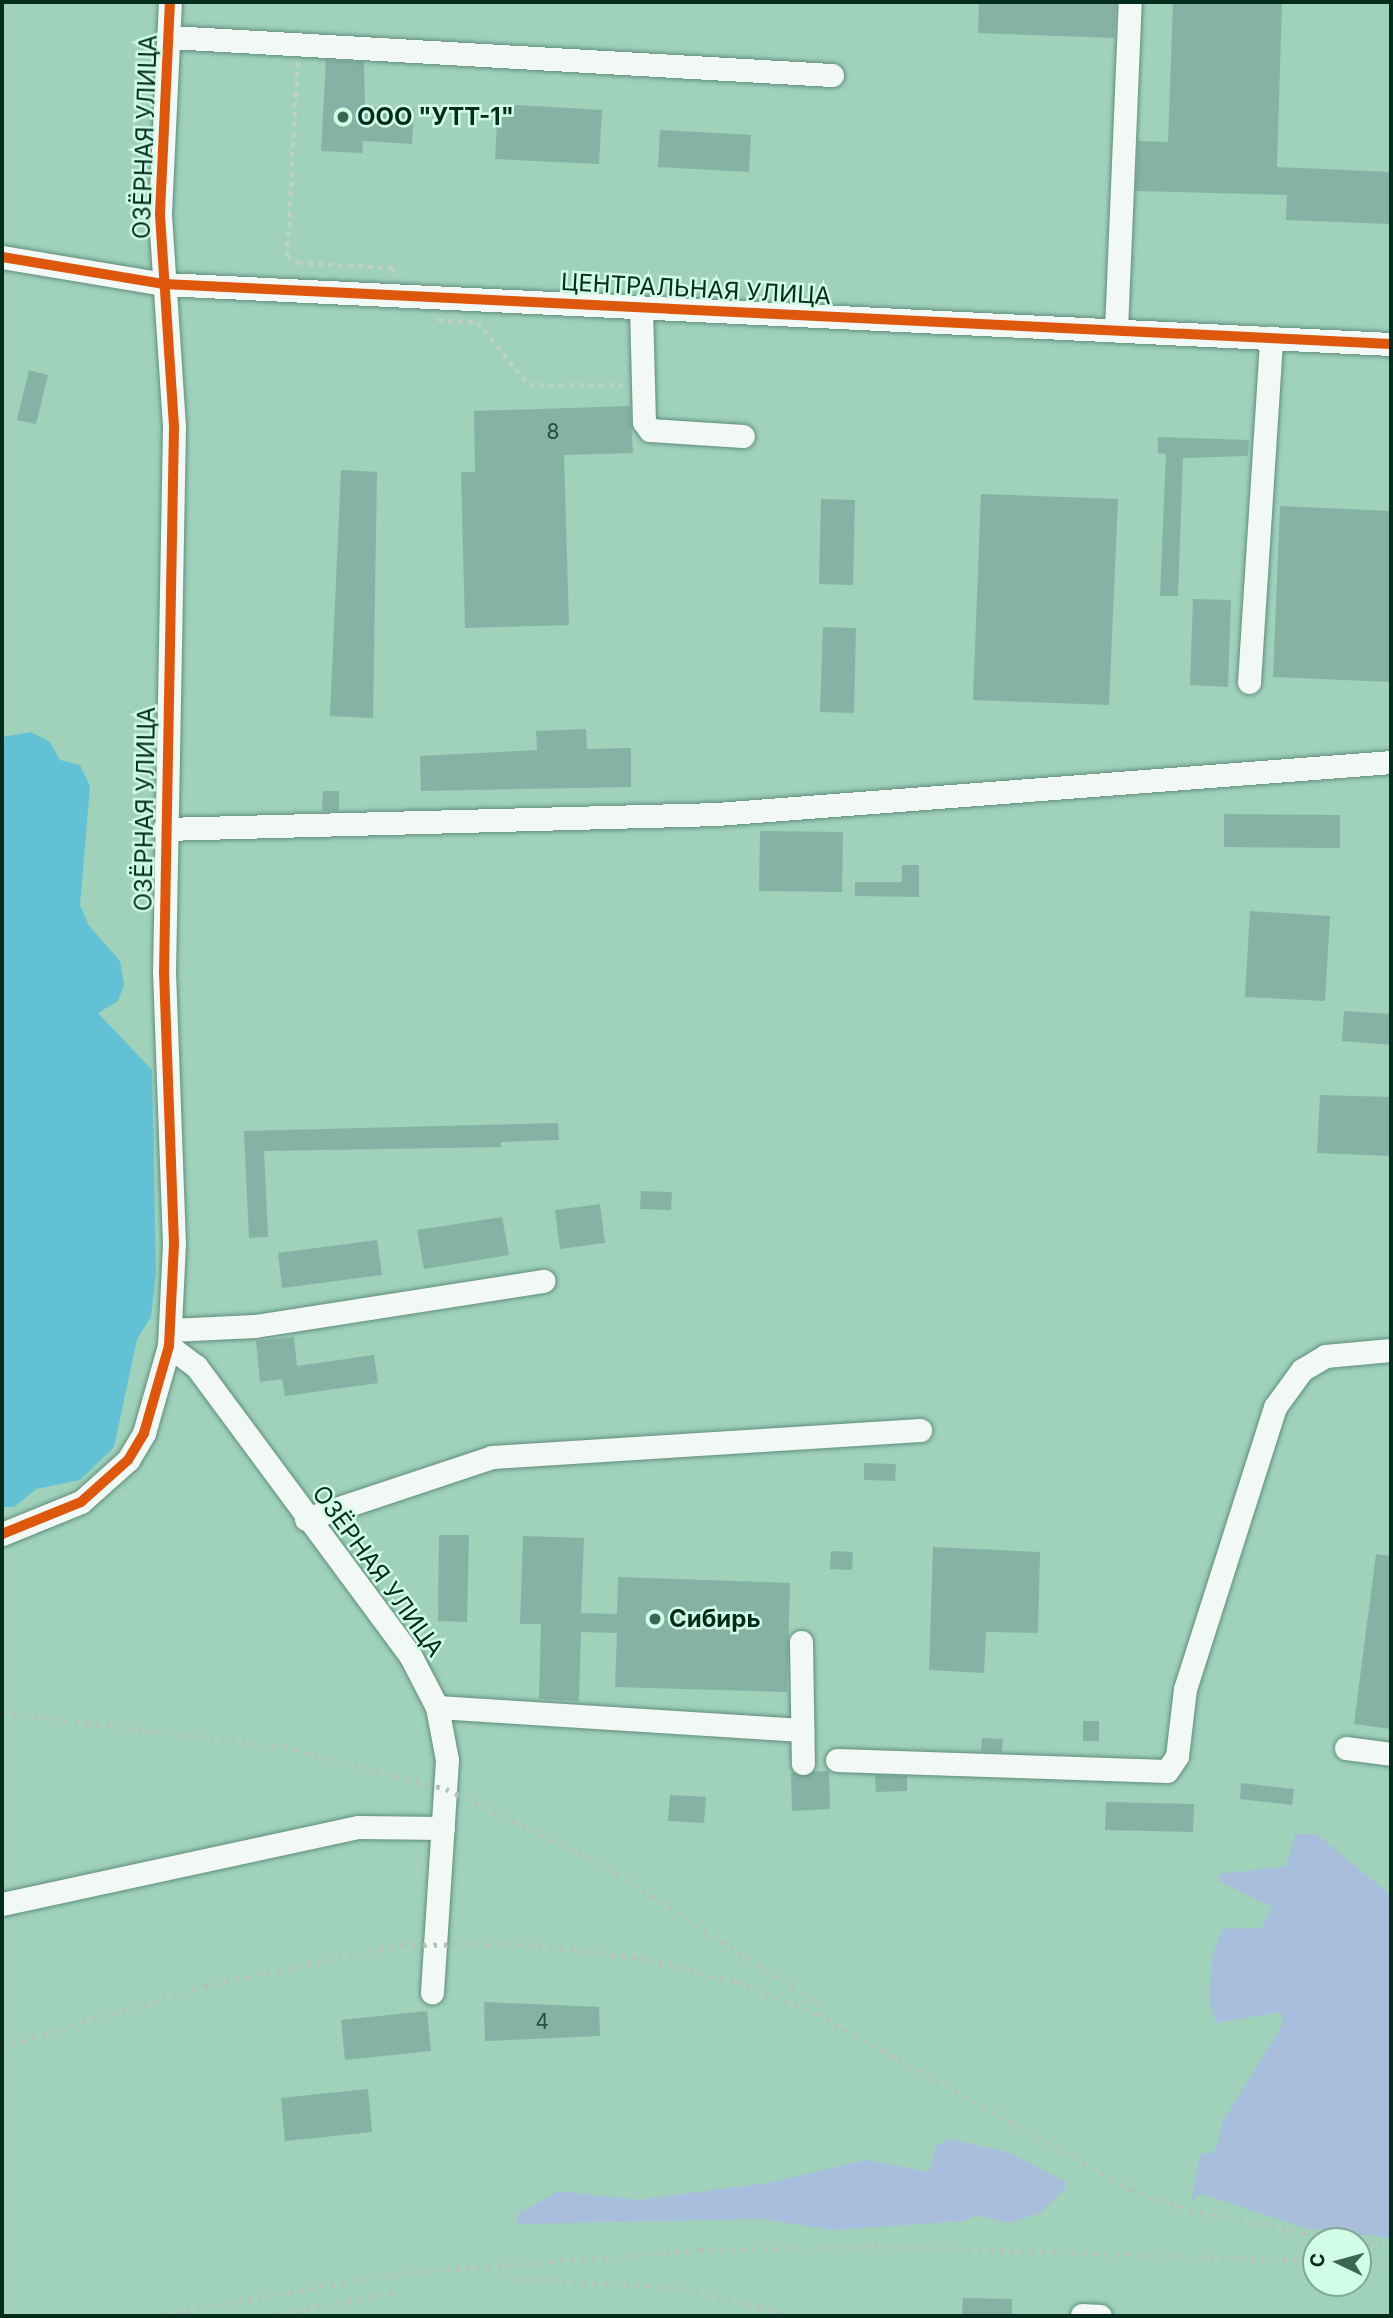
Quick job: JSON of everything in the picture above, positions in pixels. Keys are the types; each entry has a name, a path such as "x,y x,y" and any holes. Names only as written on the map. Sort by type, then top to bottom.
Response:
{"street":[{"name":"ОЗЁРНАЯ УЛИЦА","path":"2,1534 80,1502 128,1460 144,1433 170,1338 174,1244 164,829 174,426 164,284 161,177 170,2"},
{"path":"1116,330 1130,2"},
{"path":"170,37 832,75"},
{"name":"ЦЕНТРАЛЬНАЯ УЛИЦА","path":"2,257 164,284 1391,344"},
{"path":"641,308 643,385 650,430 743,436"},
{"path":"1250,682 1271,338"},
{"path":"164,829 717,814 1391,762"},
{"path":"170,1338 544,1281"},
{"name":"ОЗЁРНАЯ УЛИЦА","path":"170,1338 196,1366 306,1519 410,1655 437,1707 447,1760 432,1993"},
{"path":"837,1760 1167,1771 1177,1756 1185,1689 1275,1407 1302,1370 1325,1356 1391,1350"},
{"path":"306,1519 492,1457 920,1430"},
{"path":"801,1642 803,1763"},
{"path":"437,1707 802,1730"},
{"path":"1346,1748 1391,1754"},
{"path":"2,1904 358,1827 443,1828"}],"path":[{"path":"299,44 288,256 298,262 391,268 398,274 397,296"},
{"path":"432,320 478,323 529,385 643,385"}],"shaded area":[{"path":"1295,1834 1316,1834 1391,1895 1391,2238 1372,2236 1372,2227 1302,2227 1200,2193 1191,2203 1200,2153 1211,2154 1218,2144 1223,2121 1283,2024 1281,2012 1216,2023 1209,1999 1213,1952 1223,1929 1262,1928 1272,1907 1219,1881 1220,1874 1287,1866"},
{"path":"949,2139 1007,2152 1066,2182 1065,2189 1040,2213 1009,2223 974,2215 967,2221 833,2230 760,2219 517,2224 519,2213 559,2191 638,2200 773,2182 866,2160 929,2172 936,2146"}],"water":[{"path":"31,732 49,741 60,760 80,765 90,786 80,905 89,926 120,961 124,985 118,1001 98,1013 152,1070 156,1271 151,1317 137,1339 114,1447 80,1480 36,1489 14,1507 2,1507 2,737"}],"building":[{"path":"979,2 1116,2 1114,38 978,33"},
{"path":"1173,2 1282,2 1277,167 1391,172 1391,224 1286,220 1287,195 1136,191 1138,141 1168,142"},
{"name":"ООО \"УТТ-1\"","path":"326,60 364,62 365,107 414,109 412,144 363,141 362,153 321,151"},
{"path":"498,104 602,110 599,164 495,159"},
{"path":"660,130 751,135 749,172 658,167"},
{"path":"29,370 48,375 36,424 17,420"},
{"path":"630,406 633,453 564,455 569,625 465,628 461,472 475,472 474,411"},
{"path":"1158,437 1249,440 1248,456 1183,458 1178,596 1160,596 1166,454 1158,453"},
{"path":"341,470 377,472 373,718 330,716"},
{"path":"981,494 1118,499 1109,705 973,700"},
{"path":"821,499 855,500 853,585 819,584"},
{"path":"1280,506 1391,511 1391,682 1273,677"},
{"path":"1193,599 1231,600 1228,687 1190,685"},
{"path":"823,627 856,628 854,713 820,712"},
{"path":"586,729 587,749 631,748 631,787 421,791 420,756 537,750 536,731"},
{"path":"323,791 339,791 339,810 322,811"},
{"path":"1224,814 1340,815 1340,848 1224,847"},
{"path":"760,831 843,832 842,892 759,891"},
{"path":"902,865 919,865 919,897 855,896 855,882 902,882"},
{"path":"1250,911 1330,916 1325,1001 1245,997"},
{"path":"1344,1011 1391,1014 1391,1045 1342,1041"},
{"path":"1320,1095 1391,1097 1391,1156 1317,1153"},
{"path":"558,1123 559,1140 501,1142 501,1147 264,1151 268,1237 249,1238 244,1131"},
{"path":"641,1191 672,1192 671,1210 640,1209"},
{"path":"600,1204 605,1243 560,1249 555,1210"},
{"path":"502,1217 509,1255 424,1269 417,1230"},
{"path":"377,1240 382,1275 282,1288 278,1253"},
{"path":"294,1337 297,1366 374,1355 378,1383 285,1396 282,1379 260,1382 256,1341"},
{"path":"864,1463 896,1464 895,1481 864,1480"},
{"path":"439,1535 469,1535 467,1622 438,1621"},
{"name":"Сибирь","path":"523,1536 584,1538 581,1613 617,1614 618,1577 790,1583 787,1692 615,1687 617,1633 581,1632 579,1701 539,1699 541,1624 520,1624"},
{"path":"933,1547 1040,1552 1038,1633 986,1632 984,1673 929,1670"},
{"path":"831,1551 853,1552 852,1570 830,1569"},
{"path":"1376,1554 1391,1556 1391,1729 1354,1724"},
{"path":"1083,1721 1099,1721 1099,1741 1083,1741"},
{"path":"982,1738 1003,1739 1002,1752 981,1751"},
{"path":"829,1771 830,1809 792,1811 791,1773"},
{"path":"875,1775 907,1776 907,1791 876,1792"},
{"path":"1241,1783 1294,1789 1292,1805 1240,1799"},
{"path":"670,1795 706,1797 704,1823 668,1821"},
{"path":"1106,1802 1194,1804 1193,1832 1105,1830"},
{"path":"484,2002 599,2007 600,2036 485,2041"},
{"path":"427,2011 431,2051 345,2060 341,2020"},
{"path":"368,2089 372,2132 285,2141 281,2098"},
{"path":"963,2298 1012,2299 1012,2314 962,2314"}],"railway":[{"path":"2,1713 284,1747 446,1789 607,1867 826,2010"},
{"path":"2,2047 205,1986 402,1945 528,1944 639,1958 736,1982 817,2014 1130,2189 1189,2210 1302,2232"},
{"path":"1372,2243 1391,2245"},
{"path":"155,2316 393,2274 700,2250 874,2246 1302,2261"},
{"path":"1372,2263 1391,2264"},
{"path":"510,2278 676,2288 795,2316"},
{"path":"265,2316 393,2293"}],"cycle path":[{"path":"2,1534 81,1502 128,1460 144,1433 169,1346 174,1244 164,973 174,426 160,213 170,2"},
{"path":"2,257 164,284 1391,344"}],"place":[{"name":"ООО \"УТТ-1\"","path":"343,117"},
{"name":"Сибирь","path":"655,1619"}]}
